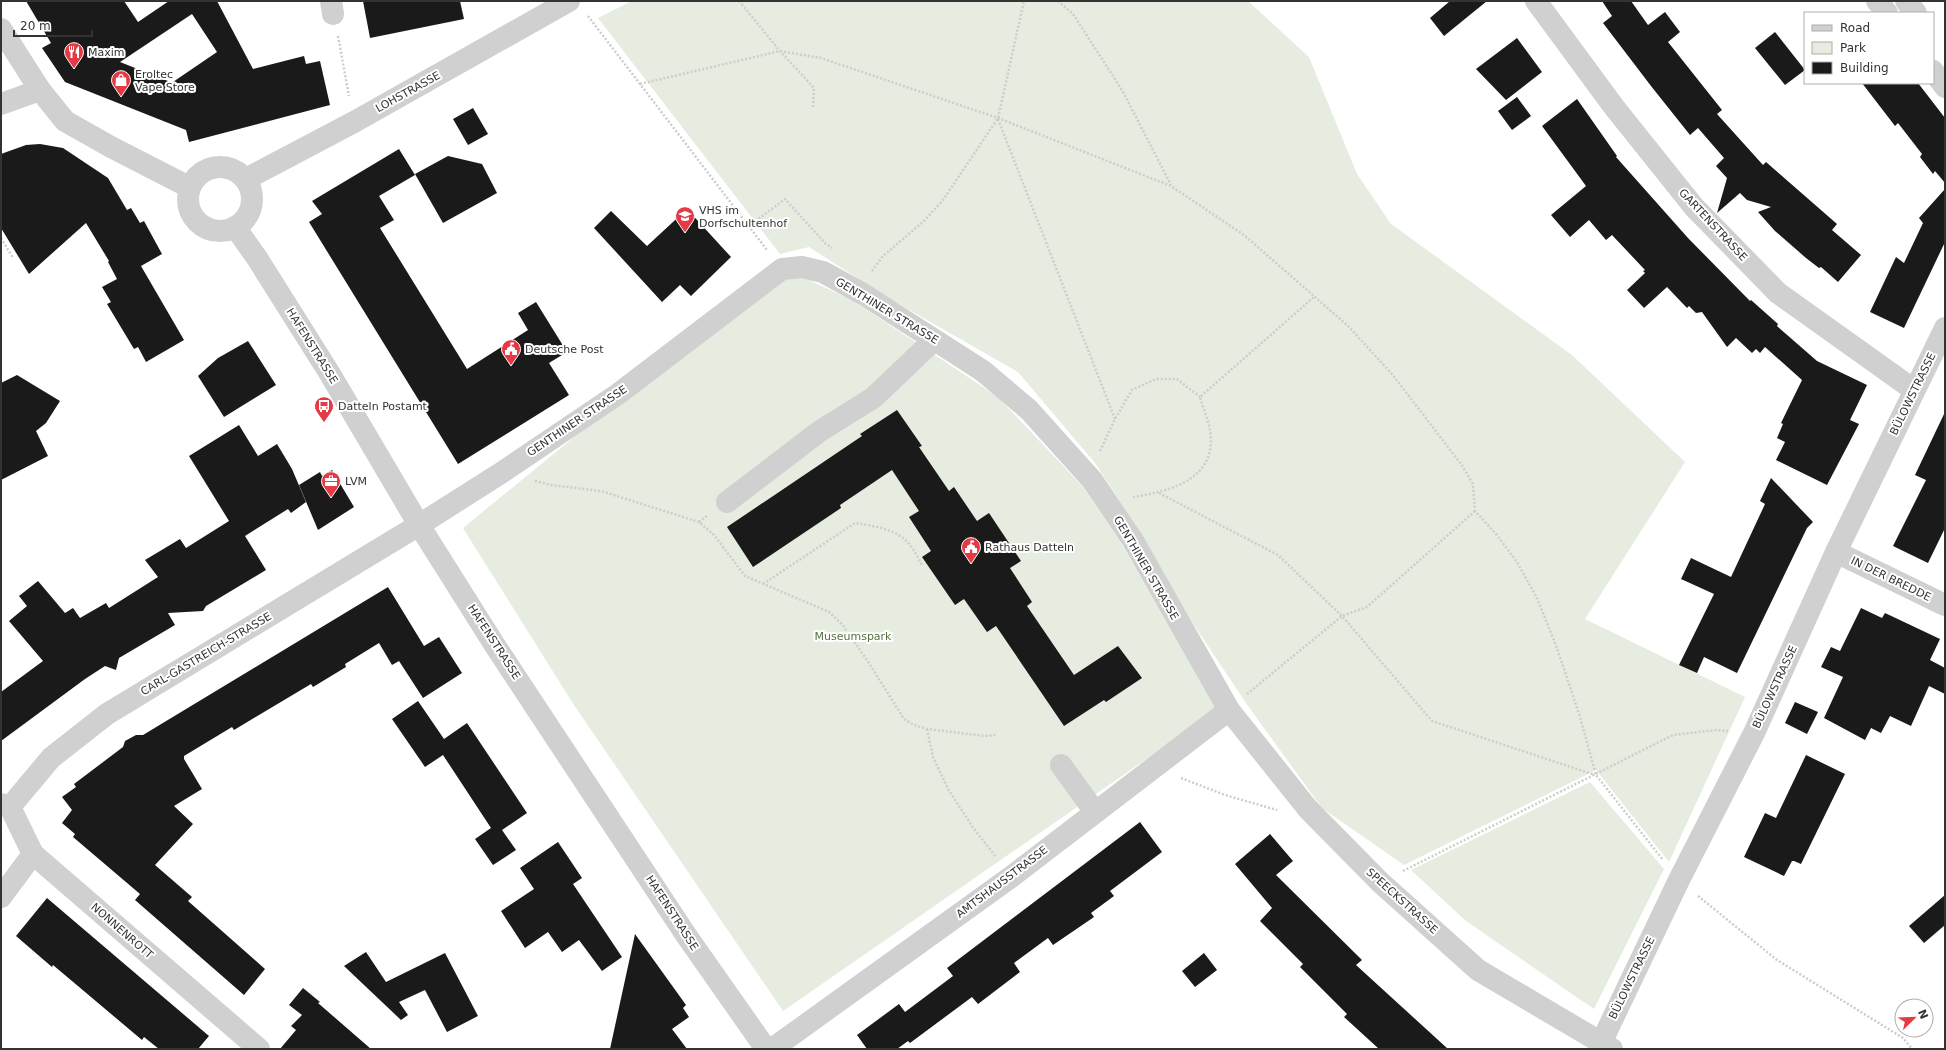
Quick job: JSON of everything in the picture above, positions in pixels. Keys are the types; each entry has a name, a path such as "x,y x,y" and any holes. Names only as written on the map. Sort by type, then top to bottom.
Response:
{"street":[{"name":"GARTENSTRASSE","path":"1536,1 1614,107 1694,207 1778,293 1914,390"},
{"path":"1877,1 1886,12"},
{"path":"1906,1 1915,12"},
{"name":"LOHSTRASSE","path":"246,179 577,7"},
{"path":"1,29 40,90 65,121 111,148 189,187"},
{"path":"1934,72 1945,87"},
{"path":"1,104 40,90"},
{"path":"222,166 235,170 246,179 251,192 251,206 245,218 235,227 222,231 210,229 198,223 191,213 188,200 189,187 197,176 208,168 222,166"},
{"name":"HAFENSTRASSE","path":"235,227 257,258 330,374 419,525 494,644 686,935 766,1049"},
{"name":"GENTHINER STRASSE","path":"419,525 501,473 618,394 782,269 802,267 823,272 863,294 983,371 1029,410 1092,480 1132,539 1229,710"},
{"name":"BÜLOWSTRASSE","path":"1607,1046 1679,880 1754,733 1836,552 1945,328"},
{"path":"727,502 820,431 873,398 934,340"},
{"name":"CARL-GASTREICH-STRASSE","path":"6,805 51,758 107,714 419,525"},
{"name":"IN DER BREDDE","path":"1836,552 1945,605"},
{"name":"AMTSHAUSSTRASSE","path":"772,1049 1011,877 1229,710"},
{"name":"SPEECKSTRASSE","path":"1229,710 1308,809 1380,882 1478,970 1607,1046"},
{"path":"1061,765 1095,812"},
{"name":"NONNENROTT","path":"6,805 33,854 259,1049"},
{"path":"1,897 33,854"}],"path":[{"path":"739,1 780,51 814,88 813,107"},
{"path":"863,294 870,275 883,256 924,221 943,200 998,118 1024,1"},
{"path":"1058,1 1073,14 1122,90 1171,186"},
{"path":"577,7 640,84 782,269"},
{"path":"332,8 354,122"},
{"path":"640,84 780,51 822,58 998,118 1171,186 1244,235 1348,326 1392,374 1461,464 1473,484 1475,511 1496,534 1517,562 1537,598 1557,648 1580,717 1596,775 1679,880 1777,960 1902,1038 1912,1049"},
{"path":"998,118 1115,418"},
{"path":"749,226 785,199 825,243 838,252"},
{"path":"1,238 13,258"},
{"path":"1200,397 1314,297"},
{"path":"1092,480 1100,450 1115,418 1132,390 1156,379 1177,379 1200,397 1210,430 1209,458 1202,469 1182,484 1159,493 1105,499"},
{"path":"501,473 551,485 601,491 699,522 714,535 745,576 829,612 842,624 904,718 927,729 985,736 996,735"},
{"path":"1159,493 1278,555 1342,616 1432,721 1596,775"},
{"path":"699,522 727,502"},
{"path":"1229,710 1342,616 1367,607 1475,511"},
{"path":"763,584 855,523 878,527 895,534 909,544 922,565"},
{"path":"927,729 933,757 948,789 974,829 1011,877"},
{"path":"1380,882 1596,775 1673,735 1716,730 1754,733"},
{"path":"1154,767 1225,795 1292,815 1308,809"}],"green space":[{"path":"632,1 1248,1 1309,57 1357,174 1391,224 1572,355 1685,462 1585,619 1745,697 1669,862 1596,770 1404,865 1322,808 1248,706 1182,607 1139,530 1095,463 1018,372 885,296 809,247 780,254 598,18"},
{"name":"Museumspark","path":"800,276 852,300 998,397 1083,487 1121,543 1217,710 783,1011 572,702 463,528 753,291 775,277"},
{"path":"1590,782 1664,869 1594,1009 1466,921 1411,870"}],"building":[{"path":"26,1 124,1 138,22 169,1 217,1 253,69 304,56 306,64 320,61 330,105 189,142 186,130 65,82 42,48 51,43","holes":["192,14 217,52 170,84 168,81 120,62"]},
{"path":"363,1 460,1 464,19 370,38"},
{"path":"1450,1 1487,1 1444,36 1430,18"},
{"path":"1602,1 1631,1 1648,25 1665,12 1680,32 1668,42 1722,110 1717,114 1763,165 1766,162 1837,224 1832,230 1861,255 1838,282 1821,267 1819,268 1806,258 1775,231 1758,212 1771,207 1747,200 1740,193 1717,213 1727,178 1716,166 1724,158 1698,128 1690,135 1651,86 1603,23 1612,16"},
{"path":"1775,32 1804,69 1804,71 1785,85 1755,48"},
{"path":"1517,38 1542,72 1506,100 1476,69"},
{"path":"1863,84 1919,84 1945,118 1945,183 1935,171 1933,174 1920,157 1922,154 1898,123 1895,126"},
{"path":"1517,97 1531,116 1512,130 1498,111"},
{"path":"1577,99 1617,156 1616,157 1688,238 1750,301 1751,300 1778,324 1777,326 1817,361 1867,385 1850,420 1859,424 1827,485 1776,460 1785,442 1777,438 1783,424 1781,423 1802,380 1765,347 1760,353 1756,349 1752,353 1736,338 1727,347 1702,312 1696,313 1689,306 1687,308 1667,287 1644,308 1627,290 1645,273 1643,271 1645,270 1612,235 1606,240 1589,220 1570,237 1551,215 1586,186 1542,126"},
{"path":"473,108 488,134 468,145 453,119"},
{"path":"40,144 63,148 108,178 127,210 131,208 140,223 144,221 162,254 141,266 184,340 146,362 138,347 134,349 107,304 111,302 102,287 117,279 108,262 109,261 86,223 29,274 1,228 1,154 26,145"},
{"name":"Deutsche Post","path":"399,149 415,175 379,196 394,220 380,228 467,369 528,330 518,313 536,302 567,352 549,363 569,395 458,464 309,222 322,214 312,201"},
{"path":"448,156 482,164 497,193 443,223 415,174"},
{"path":"1945,189 1945,242 1904,328 1870,312 1896,257 1904,263 1923,223 1919,218"},
{"name":"VHS im Dorfschultenhof","path":"687,209 731,257 691,296 680,285 662,302 594,228 611,211 647,246"},
{"path":"248,341 276,385 224,417 198,376 218,358"},
{"path":"17,375 60,401 46,423 36,431 48,456 1,480 1,383"},
{"name":"Rathaus Datteln","path":"897,410 922,446 919,447 949,491 954,487 977,521 989,513 1021,561 1010,568 1032,602 1027,606 1074,675 1118,646 1142,678 1106,702 1104,700 1064,726 996,626 987,632 964,599 955,605 922,557 931,551 909,517 919,511 892,470 840,505 841,508 753,567 727,527 862,436 860,434"},
{"path":"1945,412 1945,528 1928,563 1893,546 1926,480 1915,475"},
{"path":"239,425 258,456 277,444 292,469 306,502 291,513 288,509 245,536 266,570 206,606 203,611 168,613 175,625 119,658 116,670 105,666 85,679 1,741 1,692 43,661 9,621 27,606 19,596 38,581 65,613 73,608 80,618 106,603 109,608 158,577 145,560 180,539 186,548 229,521 189,456"},
{"path":"332,470 354,507 318,530 299,485 320,472 322,476"},
{"path":"1771,478 1813,522 1807,528 1737,673 1704,657 1697,673 1679,665 1714,594 1681,579 1691,558 1731,577 1765,504 1760,501"},
{"path":"388,587 424,646 439,637 462,673 423,698 399,661 392,665 379,643 345,664 346,667 313,687 311,684 234,730 232,727 184,756 184,759 202,789 174,806 193,824 155,865 192,897 188,901 265,969 244,995 135,900 140,894 73,837 75,834 62,823 72,810 62,797 76,787 74,784 123,747 125,741 136,735 143,735"},
{"path":"1861,608 1882,618 1885,613 1940,639 1930,660 1945,668 1945,694 1929,686 1911,726 1890,716 1881,733 1871,728 1865,740 1824,718 1843,677 1821,667 1831,647 1840,651"},
{"path":"418,701 444,739 467,723 527,813 502,830 516,850 493,865 475,839 491,828 443,755 425,767 392,719"},
{"path":"1795,702 1818,712 1807,734 1785,723"},
{"path":"1806,755 1845,774 1801,864 1792,861 1784,876 1744,857 1765,813 1776,818"},
{"path":"1140,822 1162,852 1110,891 1114,896 1091,913 1094,917 1053,945 1048,938 1014,963 1020,972 978,1004 972,997 910,1043 908,1041 897,1049 867,1049 857,1035 899,1004 905,1012 953,976 947,968"},
{"path":"1270,834 1293,861 1276,875 1362,960 1356,965 1448,1049 1379,1049 1344,1017 1347,1014 1300,967 1303,964 1260,921 1272,908 1235,864"},
{"path":"558,842 582,878 573,884 622,957 602,971 579,940 562,952 548,932 525,948 501,911 534,889 520,868"},
{"path":"1945,895 1945,925 1924,943 1909,926"},
{"path":"47,898 209,1036 198,1049 159,1049 144,1037 142,1040 16,936"},
{"path":"635,934 686,1005 683,1008 689,1017 672,1029 687,1049 610,1049"},
{"path":"366,952 386,982 445,953 478,1016 447,1032 425,990 399,1002 408,1015 401,1020 344,966"},
{"path":"1204,953 1217,970 1195,987 1182,971"},
{"path":"303,988 371,1049 280,1049 296,1030 291,1026 302,1015 289,1005"}],"place":[{"name":"Maxim","path":"74,69"},
{"name":"Eroltec Vape Store","path":"121,97"},
{"name":"VHS im Dorfschultenhof","path":"685,233"},
{"name":"Deutsche Post","path":"511,366"},
{"name":"Datteln Postamt","path":"324,423"},
{"name":"LVM","path":"331,498"},
{"name":"Rathaus Datteln","path":"971,564"}]}
